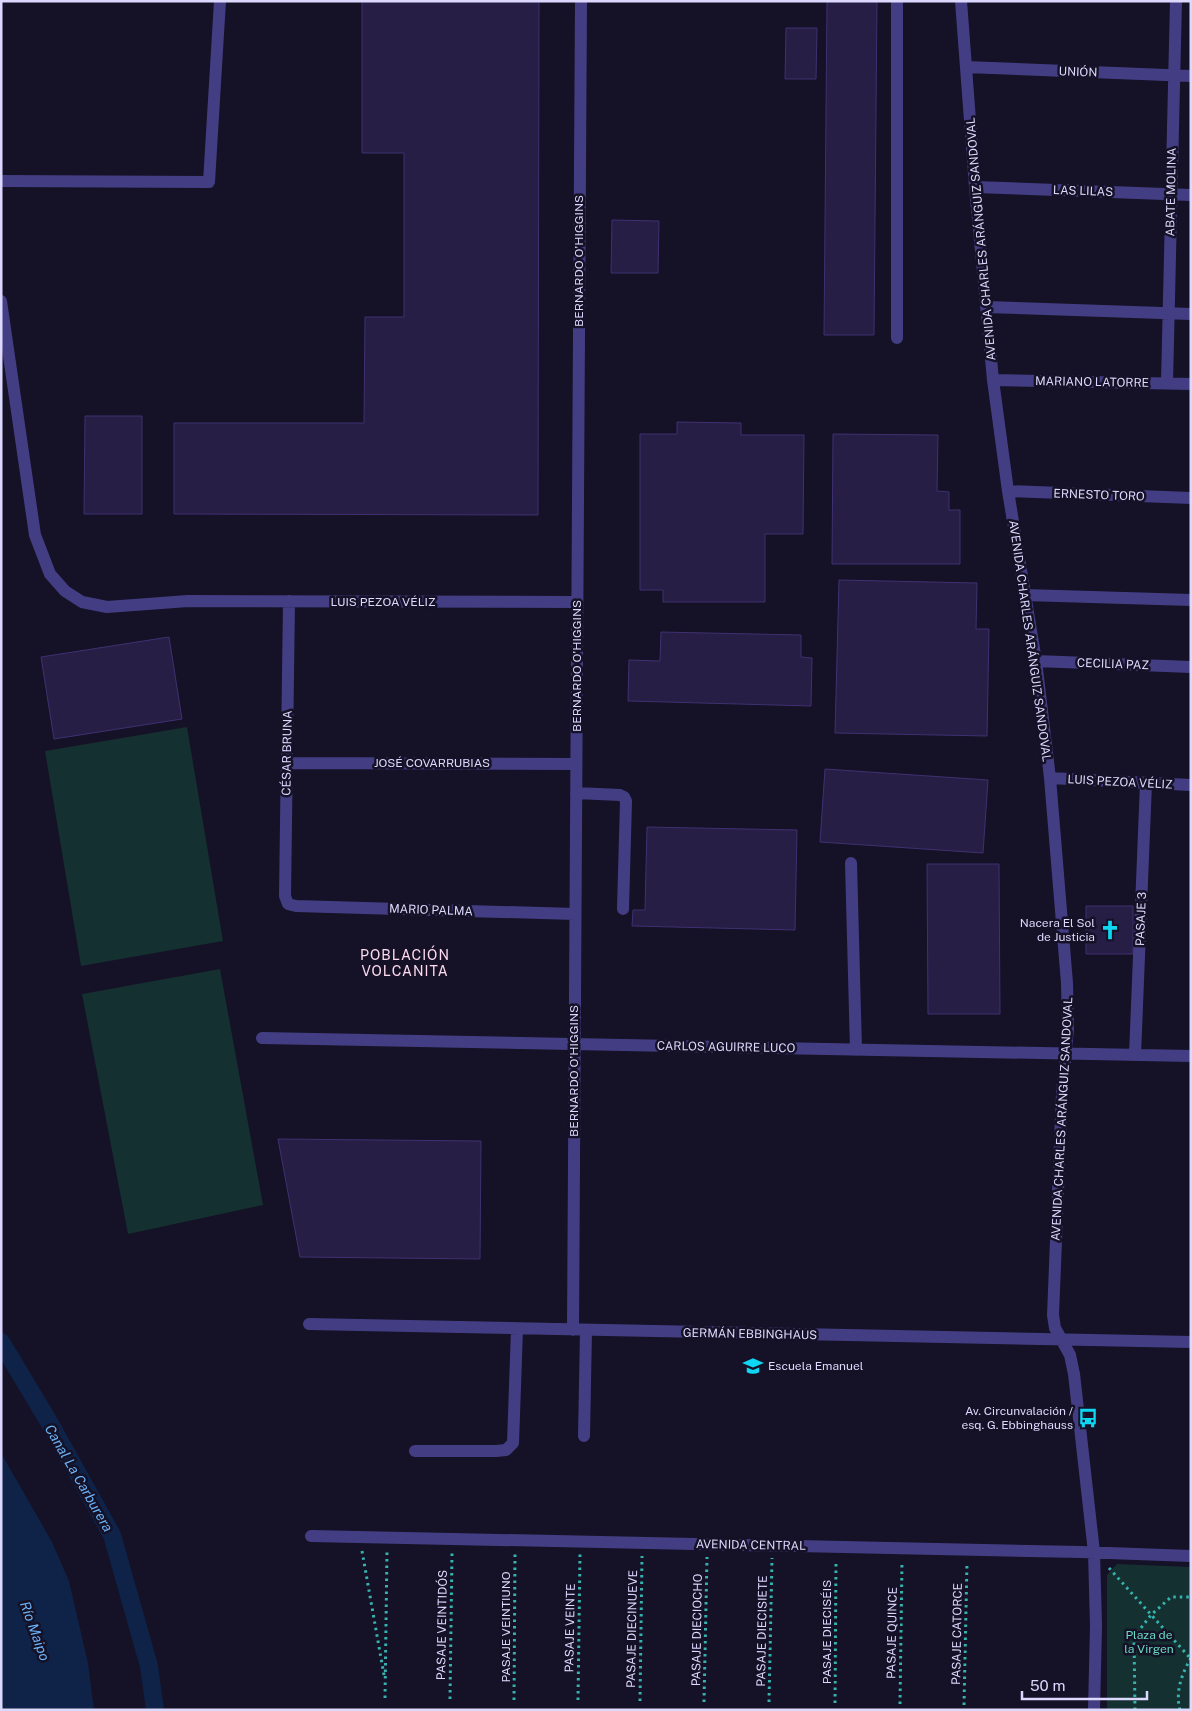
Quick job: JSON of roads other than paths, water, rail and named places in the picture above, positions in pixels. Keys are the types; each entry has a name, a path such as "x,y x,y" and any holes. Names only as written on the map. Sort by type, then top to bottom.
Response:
{"street":[{"path":"1,181 209,182 220,1"},
{"name":"BERNARDO O'HIGGINS","path":"580,1 575,1044 579,1330 584,1436"},
{"path":"897,1 897,338"},
{"name":"AVENIDA CHARLES ARÁNGUIZ SANDOVAL","path":"961,1 975,187 993,380 1008,492 1036,662 1050,778 1067,983 1068,1029 1062,1092 1053,1315 1055,1328 1070,1355 1078,1394 1094,1552 1096,1607 1094,1710"},
{"name":"ABATE MOLINA","path":"1167,383 1176,1"},
{"name":"UNIÓN","path":"966,67 1191,76"},
{"name":"LAS LILAS","path":"975,187 1191,195"},
{"name":"LUIS PEZOA VÉLIZ","path":"1,301 35,535 50,574 65,591 82,602 107,607 188,601 577,602"},
{"path":"986,307 1191,314"},
{"name":"MARIANO LATORRE","path":"993,380 1191,384"},
{"name":"ERNESTO TORO","path":"1008,492 1191,498"},
{"path":"1025,595 1191,600"},
{"name":"CÉSAR BRUNA","path":"288,904 286,896 289,602"},
{"name":"CECILIA PAZ","path":"1036,662 1191,667"},
{"name":"JOSÉ COVARRUBIAS","path":"287,763 576,764"},
{"name":"LUIS PEZOA VÉLIZ","path":"1050,778 1191,785"},
{"name":"PASAJE 3","path":"1135,1055 1146,783"},
{"path":"576,793 620,795 626,801 623,909"},
{"path":"851,863 856,1050"},
{"name":"MARIO PALMA","path":"288,904 296,906 575,914"},
{"name":"CARLOS AGUIRRE LUCO","path":"262,1038 1191,1056"},
{"name":"GERMÁN EBBINGHAUS","path":"309,1324 1061,1341 1191,1342"},
{"path":"415,1451 496,1451 506,1450 513,1443 517,1329"},
{"name":"AVENIDA CENTRAL","path":"311,1536 1094,1552 1191,1556"}],"water":[{"name":"Río Maipo","path":"1,1453 52,1542 69,1581 88,1663 94,1710 1,1710"}],"waterway":[{"name":"Canal La Carburera","path":"1,1342 49,1422 112,1535 149,1666 155,1710"}],"place":[{"name":"Nacera El Sol de Justicia","path":"1110,930"},
{"name":"Escuela Emanuel","path":"753,1366"},
{"name":"Av. Circunvalación / esq. G. Ebbinghauss","path":"1088,1418"}],"district":[{"name":"POBLACIÓN VOLCANITA","path":"405,964"}],"park label":[{"name":"Plaza de la Virgen","path":"1149,1642"}]}
